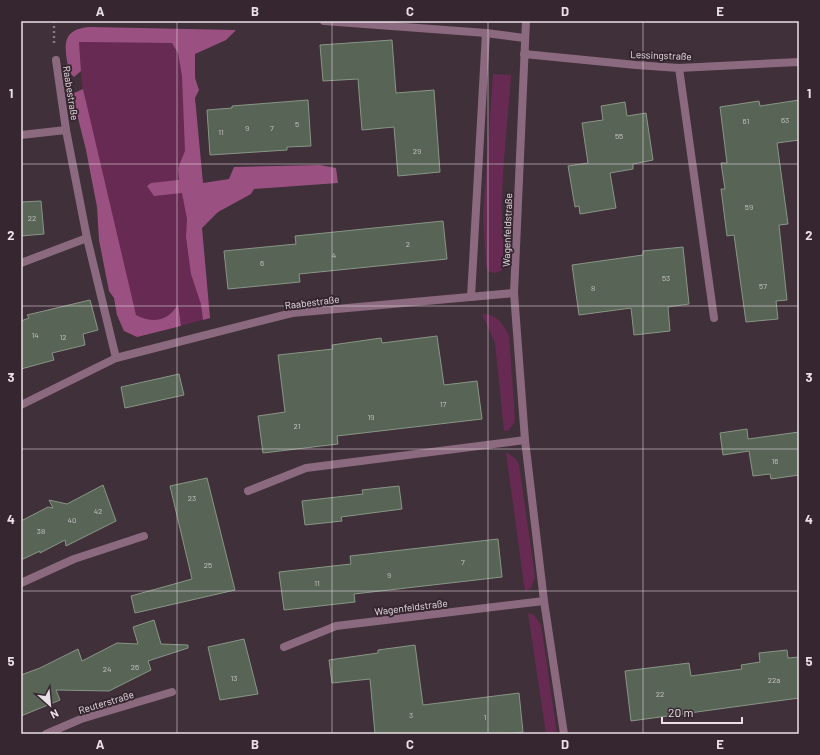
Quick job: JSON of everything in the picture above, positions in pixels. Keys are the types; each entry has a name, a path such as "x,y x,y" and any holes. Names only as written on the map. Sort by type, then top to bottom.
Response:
{"street":[{"path":"324,21 486,33 524,38"},
{"name":"Wagenfeldstraße","path":"526,21 524,38 514,293 525,440 544,601 564,734"},
{"path":"471,297 486,33"},
{"name":"Lessingstraße","path":"524,54 679,68 799,62"},
{"name":"Raabestraße","path":"56,60 66,130 87,238 116,358"},
{"path":"679,68 714,318"},
{"name":"Raabestraße","path":"21,136 66,130"},
{"path":"21,263 87,238"},
{"name":"Raabestraße","path":"21,405 116,358 292,313 514,293"},
{"path":"248,490 306,468 525,440"},
{"path":"21,583 74,559 144,536"},
{"name":"Wagenfeldstraße","path":"284,647 336,626 544,601"},
{"name":"Reuterstraße","path":"46,734 81,719 172,692"}],"path":[{"path":"54,21 53,41 56,60"}],"shaded area":[{"path":"90,27 236,30 226,40 195,54 195,78 199,90 195,98 203,183 229,179 234,167 320,165 336,168 338,183 254,189 251,194 218,212 202,228 210,318 203,320 201,304 191,274 186,237 187,219 182,193 154,196 147,186 151,183 179,180 178,168 185,151 182,76 178,53 172,43 79,42 81,71 74,77 69,72 66,56 66,42 73,32"},
{"path":"79,42 185,43 210,318 137,337 82,85"},
{"path":"493,74 511,75 504,155 502,211 503,262 502,270 496,273 489,272 486,266 483,216"},
{"path":"83,89 136,315 142,318 154,320 160,319 170,314 178,304 181,326 137,337 124,331 117,315 114,298 109,291 99,240 97,207 86,150 72,94"},
{"path":"482,314 495,317 509,335 515,419 509,430 504,431 495,343"},
{"path":"506,452 516,459 519,465 535,577 531,588 525,592"},
{"path":"528,613 534,615 541,625 557,734 546,734"}],"building":[{"path":"392,40 396,93 434,90 440,172 398,176 394,127 362,130 358,79 323,81 320,45"},
{"path":"308,100 311,146 287,147 287,150 210,155 207,110 232,108 232,106"},
{"path":"799,100 799,140 777,143 788,224 779,225 787,300 776,301 778,319 746,322 734,235 727,236 721,189 725,189 721,163 727,163 720,107 759,101 760,106"},
{"path":"625,102 627,116 646,113 653,160 633,164 633,169 610,173 616,208 580,214 579,206 575,207 568,166 588,163 582,123 603,120 601,106"},
{"path":"41,201 44,234 21,236 21,202"},
{"path":"443,221 447,259 299,274 300,282 228,289 224,251 296,244 295,236"},
{"path":"683,247 689,304 668,307 670,331 634,335 631,308 579,315 572,265 643,255 643,251"},
{"path":"90,300 98,330 83,334 85,345 52,353 54,360 21,369 21,321 29,318 27,315"},
{"path":"437,336 444,385 477,381 482,419 337,436 338,444 263,453 258,416 285,412 278,355 333,349 332,345 381,338 382,343"},
{"path":"179,374 184,395 125,408 121,387"},
{"path":"747,429 748,439 799,432 799,475 771,479 770,474 753,476 749,451 723,455 720,433"},
{"path":"207,478 235,590 135,613 131,596 192,579 170,486"},
{"path":"103,485 116,521 66,546 65,540 40,553 40,551 21,560 21,521 48,507 53,508 49,500 67,504"},
{"path":"399,486 402,509 341,517 342,521 305,525 302,501 363,494 362,490"},
{"path":"498,539 502,577 354,594 355,602 284,610 279,572 351,564 350,556"},
{"path":"154,620 161,644 188,645 188,648 148,661 151,670 109,691 56,690 60,700 21,716 21,675 40,668 78,649 82,661 117,643 138,644 133,627"},
{"path":"244,639 258,694 220,700 208,647"},
{"path":"415,645 423,705 519,693 523,732 503,734 375,734 370,679 332,683 329,660 378,653 378,650"},
{"path":"787,650 788,658 799,657 799,698 631,721 625,671 689,663 691,676 742,669 741,665 760,662 759,653"}]}
